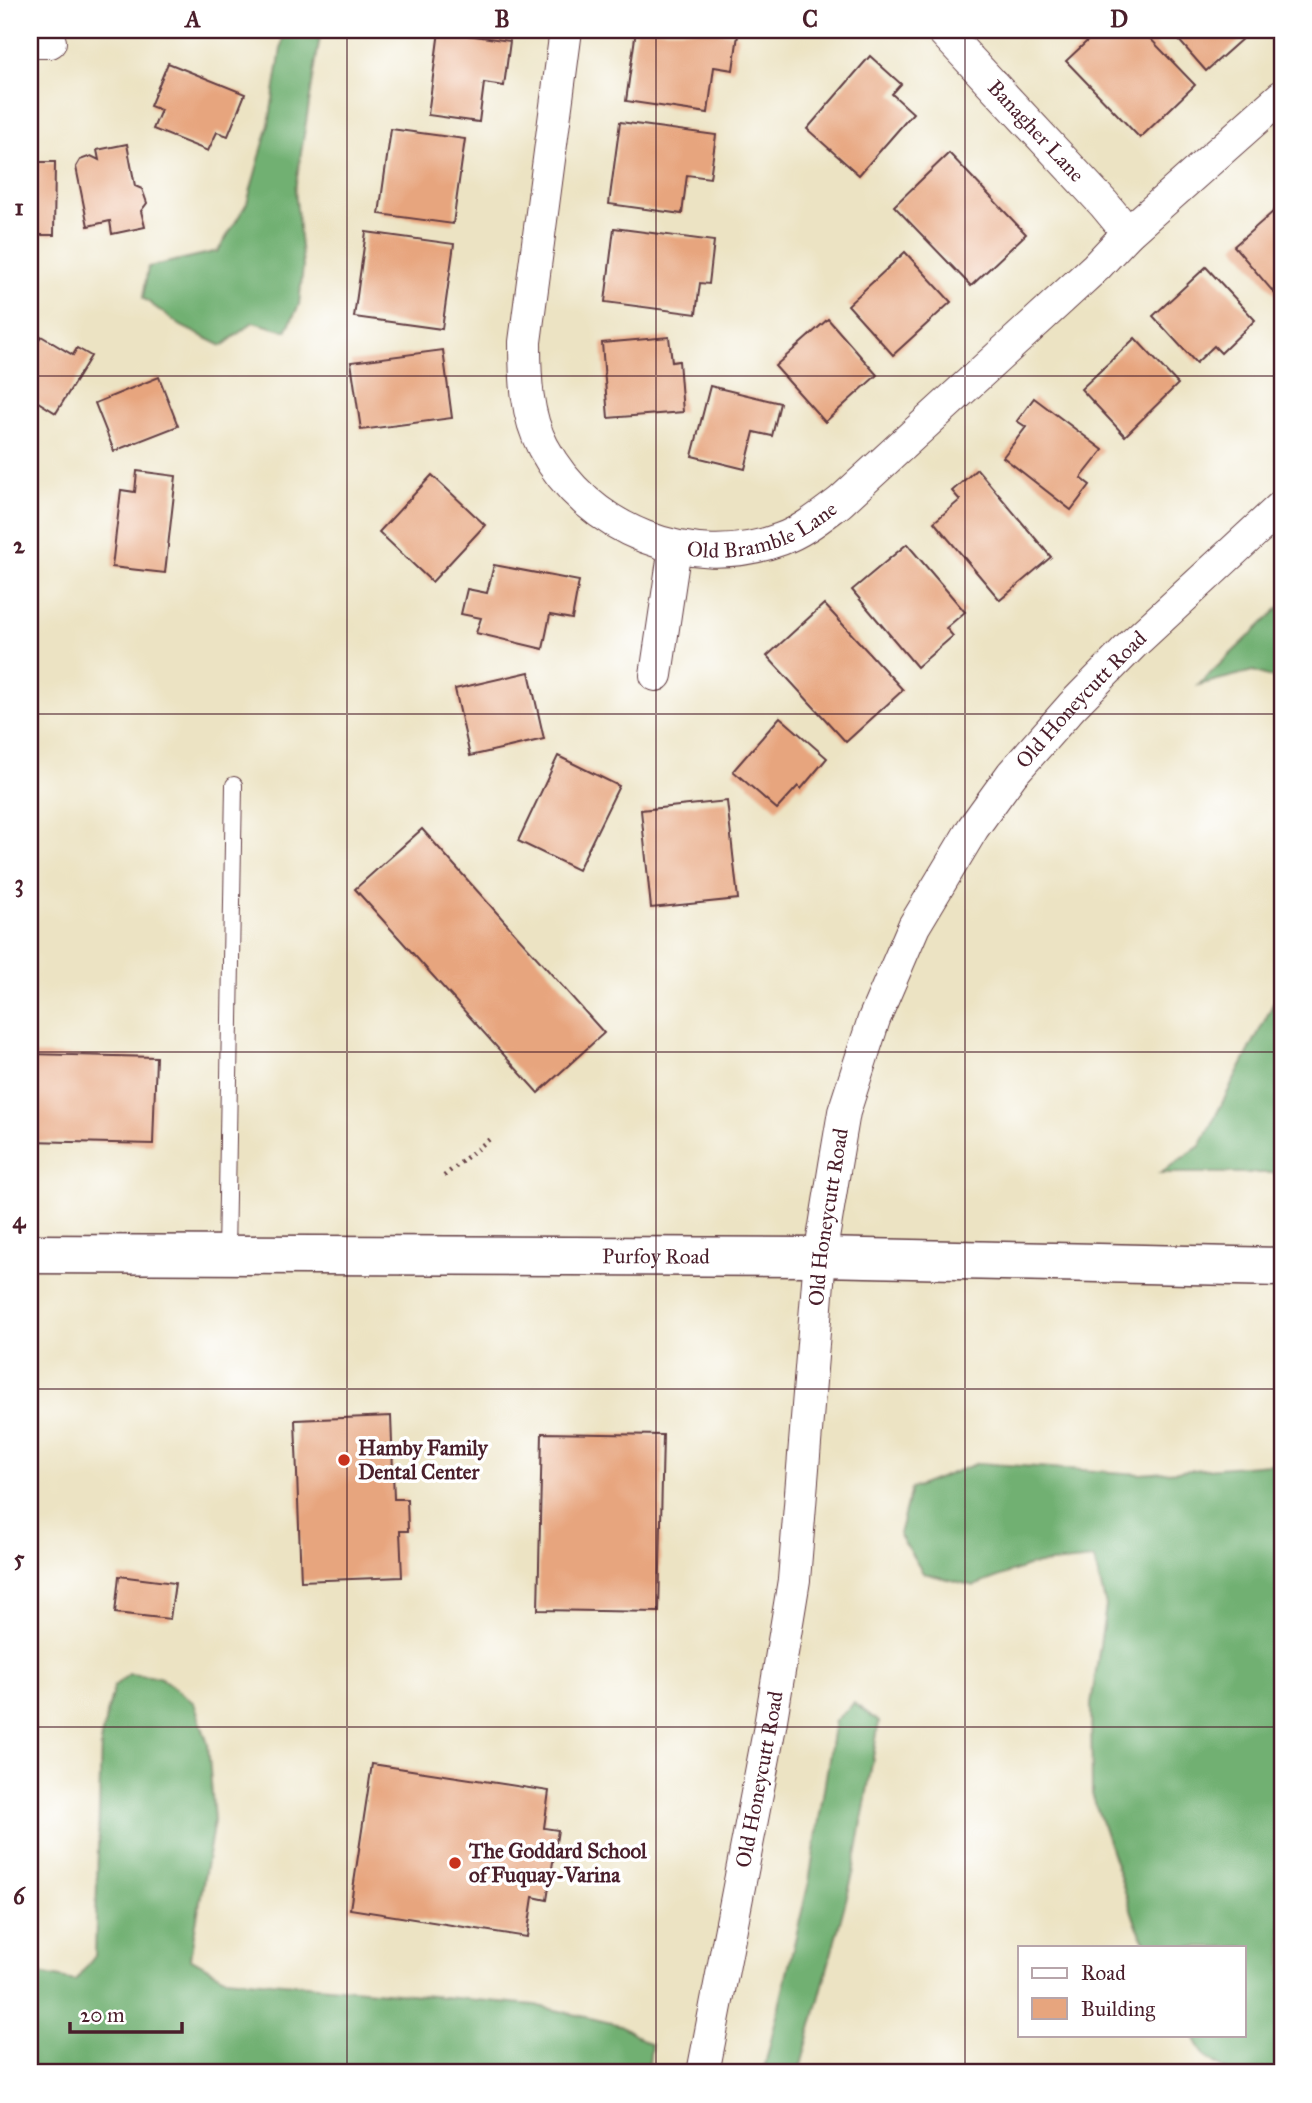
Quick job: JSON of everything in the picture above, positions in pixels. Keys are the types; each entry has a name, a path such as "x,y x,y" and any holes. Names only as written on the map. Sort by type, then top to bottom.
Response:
{"street":[{"name":"Old Bramble Lane","path":"566,30 525,342 525,378 531,412 542,445 558,471 578,495 605,517 633,533 675,547 712,550 751,548 782,539 812,524 840,502 1066,295 1128,233 1282,96"},
{"name":"Banagher Lane","path":"942,30 1128,233"},
{"name":"Old Honeycutt Road","path":"703,2073 770,1726 794,1580 820,1257 844,1112 874,1019 914,926 967,838 1013,774 1072,706 1133,644 1282,506"},
{"path":"656,675 675,547"},
{"name":"Purfoy Road","path":"30,1254 820,1257 1282,1267"}],"lane":[{"path":"226,1255 234,785"}],"path":[{"path":"444,1176 492,1137"}],"green space":[{"path":"284,30 321,30 295,190 303,266 299,305 286,331 253,322 222,346 181,326 143,298 148,267 218,251 247,203 269,124"},
{"path":"1282,605 1282,681 1253,671 1198,685"},
{"path":"1282,987 1282,1173 1160,1173 1200,1146"},
{"path":"978,1463 1140,1474 1282,1463 1282,2073 1230,2073 1204,2055 1194,2036 1246,2036 1246,1946 1147,1946 1136,1924 1092,1794 1091,1704 1106,1606 1094,1559 1030,1565 974,1586 923,1573 899,1534 911,1489"},
{"path":"129,1674 160,1677 194,1703 208,1744 214,1821 190,1958 226,1978 534,2005 620,2025 651,2045 648,2073 30,2073 30,1972 75,1981 95,1956 101,1738 114,1686"},
{"path":"854,1703 879,1722 853,1874 799,2073 763,2073 809,1882 835,1721"}],"building":[{"path":"165,30 240,30 240,32 166,38"},
{"path":"636,30 702,30 738,35 733,70 714,67 708,113 626,101"},
{"path":"1099,30 1142,30 1195,85 1140,138 1066,61"},
{"path":"1170,30 1252,30 1206,71"},
{"path":"439,31 510,41 504,86 484,83 479,122 428,115"},
{"path":"870,56 901,84 892,94 913,113 859,175 807,129"},
{"path":"168,63 245,94 228,136 217,132 208,151 153,129 161,110 150,106"},
{"path":"620,122 716,135 710,178 687,175 682,214 609,204"},
{"path":"391,129 465,139 453,224 379,214"},
{"path":"127,144 135,186 142,189 147,203 141,211 145,227 112,234 110,221 88,226 76,167 80,160 91,156 99,160 97,150"},
{"path":"949,153 1026,234 971,286 894,206"},
{"path":"30,162 55,162 54,235 30,235"},
{"path":"1282,204 1282,302 1234,246"},
{"path":"614,228 714,241 709,284 700,283 696,314 605,302"},
{"path":"366,232 454,244 442,329 354,317"},
{"path":"905,252 951,302 893,355 848,305"},
{"path":"1206,267 1255,320 1221,353 1214,346 1196,363 1153,316"},
{"path":"828,319 877,375 825,422 775,366"},
{"path":"41,336 73,355 77,348 91,356 56,413 30,397 30,355"},
{"path":"669,337 672,362 679,361 683,412 608,418 602,343"},
{"path":"1135,338 1178,384 1125,436 1081,389"},
{"path":"443,350 452,418 361,430 351,362"},
{"path":"159,377 178,426 114,451 95,403"},
{"path":"710,386 780,403 772,436 754,432 745,469 692,456"},
{"path":"1034,398 1103,450 1081,478 1090,485 1071,510 1003,457 1026,427 1017,421"},
{"path":"977,469 1051,557 1000,600 934,522 960,500 952,491"},
{"path":"137,471 176,476 165,573 112,567 121,490 135,492"},
{"path":"432,475 485,525 432,582 379,532"},
{"path":"907,544 965,612 946,628 953,636 917,667 852,590"},
{"path":"494,565 579,581 572,619 550,615 543,649 476,633 481,618 461,614 467,589 487,593"},
{"path":"824,604 903,690 846,742 767,656"},
{"path":"529,672 544,739 470,756 455,689"},
{"path":"780,717 827,758 801,789 798,786 777,809 733,771"},
{"path":"558,756 619,786 578,870 518,841"},
{"path":"727,801 738,899 651,908 641,810"},
{"path":"422,829 604,1033 538,1093 355,889"},
{"path":"30,962 34,962 32,1025 30,1025"},
{"path":"30,1054 156,1057 153,1144 30,1141"},
{"name":"Hamby Family Dental Center","path":"391,1416 394,1499 407,1499 408,1531 400,1531 402,1577 301,1581 295,1420"},
{"path":"542,1433 663,1435 659,1612 538,1610"},
{"path":"119,1576 175,1583 170,1619 115,1613"},
{"name":"The Goddard School of Fuquay-Varina","path":"372,1764 549,1791 544,1828 558,1830 547,1900 533,1897 527,1937 350,1909"}],"place":[{"name":"Hamby Family Dental Center","path":"344,1460"},
{"name":"The Goddard School of Fuquay-Varina","path":"455,1863"}]}
